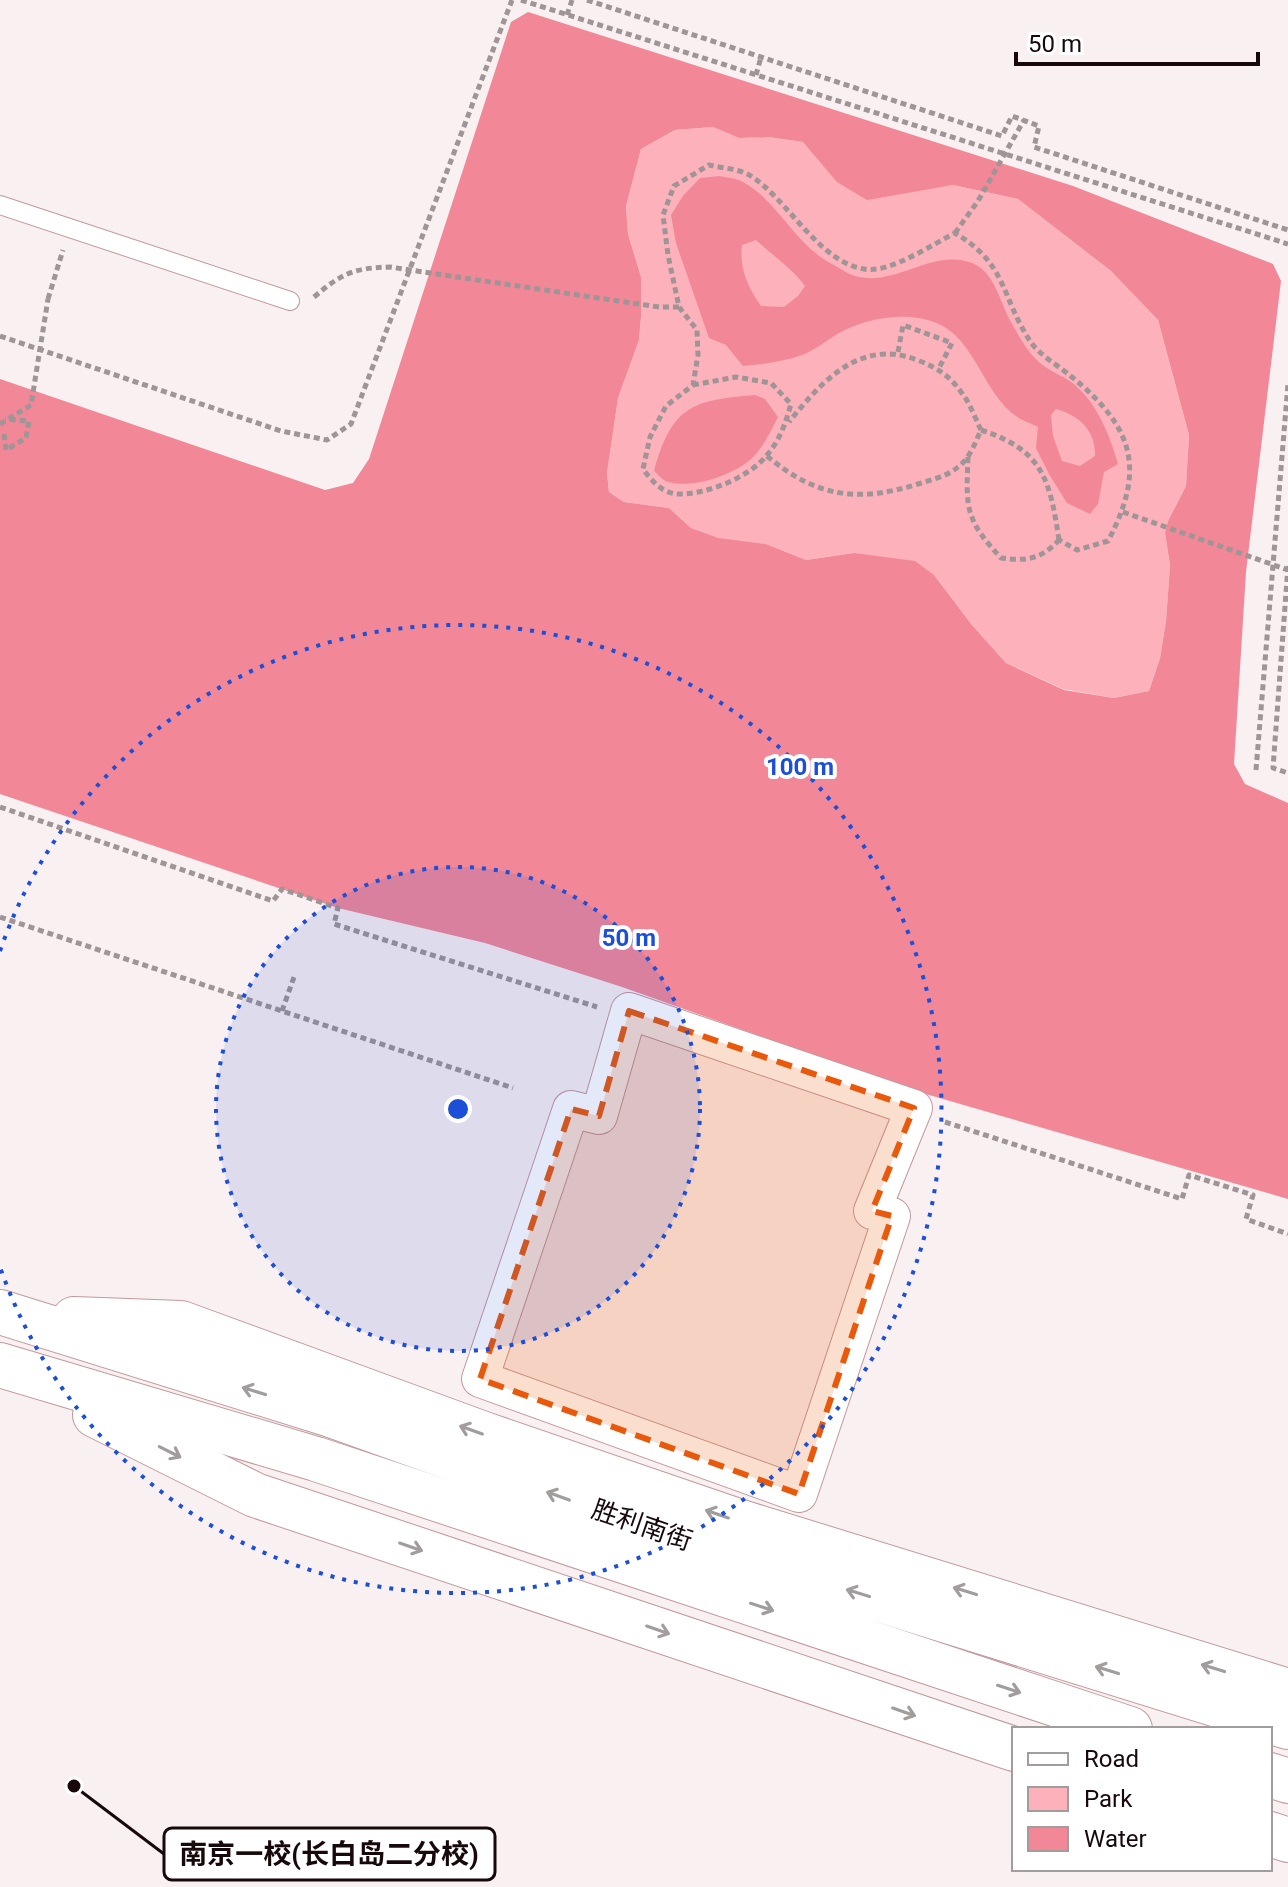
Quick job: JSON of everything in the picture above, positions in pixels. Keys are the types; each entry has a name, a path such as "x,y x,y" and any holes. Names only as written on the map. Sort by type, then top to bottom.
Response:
{"highway":[{"name":"胜利南街","path":"7,1314 328,1414 651,1529 1288,1727"},
{"path":"7,1314 181,1323 484,1434 744,1523 1288,1691"},
{"name":"胜利南街","path":"0,1366 316,1459 1124,1727"},
{"path":"0,1366 255,1495 1012,1748"}],"street":[{"path":"629,1011 914,1108 872,1211 892,1216 799,1494 480,1379 571,1109 599,1116 629,1011"}],"lane":[{"path":"0,205 290,301"}],"path":[{"path":"0,336 281,431 327,440 351,424 512,0"},
{"path":"521,0 1288,244"},
{"path":"567,15 572,0"},
{"path":"587,0 1002,136 1012,116 1039,126 1034,147 1288,230"},
{"path":"756,75 761,57"},
{"path":"693,385 698,355 697,330 679,307 663,215 674,186 709,165 749,174 783,203 806,230 837,258 866,270 895,264 955,233 978,201 1024,120"},
{"path":"3,421 31,405 48,299 70,228"},
{"path":"955,233 977,246 994,266 1031,344 1091,392 1110,415 1126,445 1132,468 1123,512 1108,541 1077,550 1059,540"},
{"path":"290,301 311,299 331,282 359,268 418,270 659,307 679,307"},
{"path":"898,352 903,325 952,343 939,368"},
{"path":"785,426 791,404 771,383 736,377 693,385 666,406 650,437 643,469 653,483 675,494 710,488 739,478 767,456 785,426 827,378 861,357 898,352 939,368 962,393 981,430 1006,438 1028,452 1042,474 1054,503 1059,540"},
{"path":"1256,770 1288,384"},
{"path":"3,421 29,421 26,438 6,450 4,434"},
{"path":"767,456 810,486 836,494 866,496 899,491 957,469 968,457 981,430"},
{"path":"968,457 966,497 976,530 1001,558 1021,561 1045,554 1059,540"},
{"path":"1123,512 1251,558 1288,568 1273,768 1288,773"},
{"path":"0,807 273,901 282,889 338,908 334,924 602,1009"},
{"path":"0,917 513,1088"},
{"path":"282,1011 294,977"},
{"path":"936,1119 1182,1199 1189,1175 1253,1195 1246,1219 1288,1234"}],"highlighted area":[{"path":"629,1011 914,1108 872,1211 892,1216 799,1494 480,1379 571,1109 599,1116"}],"green space":[{"path":"713,127 739,138 768,137 803,142 820,159 913,191 953,185 1018,199 1111,271 1158,320 1189,435 1186,486 1165,533 1170,565 1166,621 1160,658 1149,691 1114,698 1063,689 1006,663 934,575 854,553 806,560 766,544 718,539 691,528 669,508 624,502 609,492 607,473 618,398 639,340 641,277 628,234 626,206 641,149 675,130"}],"water":[{"path":"528,12 1073,186 1273,264 1281,281 1246,572 1234,764 1245,784 1288,803 1288,1199 912,1090 622,987 485,943 338,908 0,794 0,379 325,490 353,483 369,459 511,22","holes":["713,127 739,138 768,137 803,142 837,182 867,200 953,185 1018,199 1111,271 1158,320 1189,435 1186,486 1165,533 1170,565 1166,621 1160,658 1149,691 1114,698 1064,690 1006,663 934,575 915,561 854,553 806,560 766,544 718,538 691,528 669,508 624,502 609,492 607,473 618,398 639,340 641,277 628,234 626,206 641,149 675,130"]},
{"path":"720,176 735,179 756,190 819,256 856,276 888,276 943,260 958,260 980,267 992,281 1029,351 1044,366 1083,393 1097,411 1107,432 1118,464 1104,472 1098,504 1090,514 1067,503 1049,474 1036,448 1038,427 1007,409 958,338 932,321 901,317 868,321 839,333 802,355 743,366 726,345 709,338 676,243 671,215 700,178","holes":["756,240 805,286 784,307 761,306 748,285 743,270 742,245","1056,409 1079,420 1093,439 1095,456 1080,466 1062,461 1053,436 1051,415"]},
{"path":"755,395 765,399 778,417 751,459 723,475 689,484 667,481 654,471 668,433 687,411 715,400"}],"place":[{"name":"南京一校(长白岛二分校)","path":"74,1786"}]}
